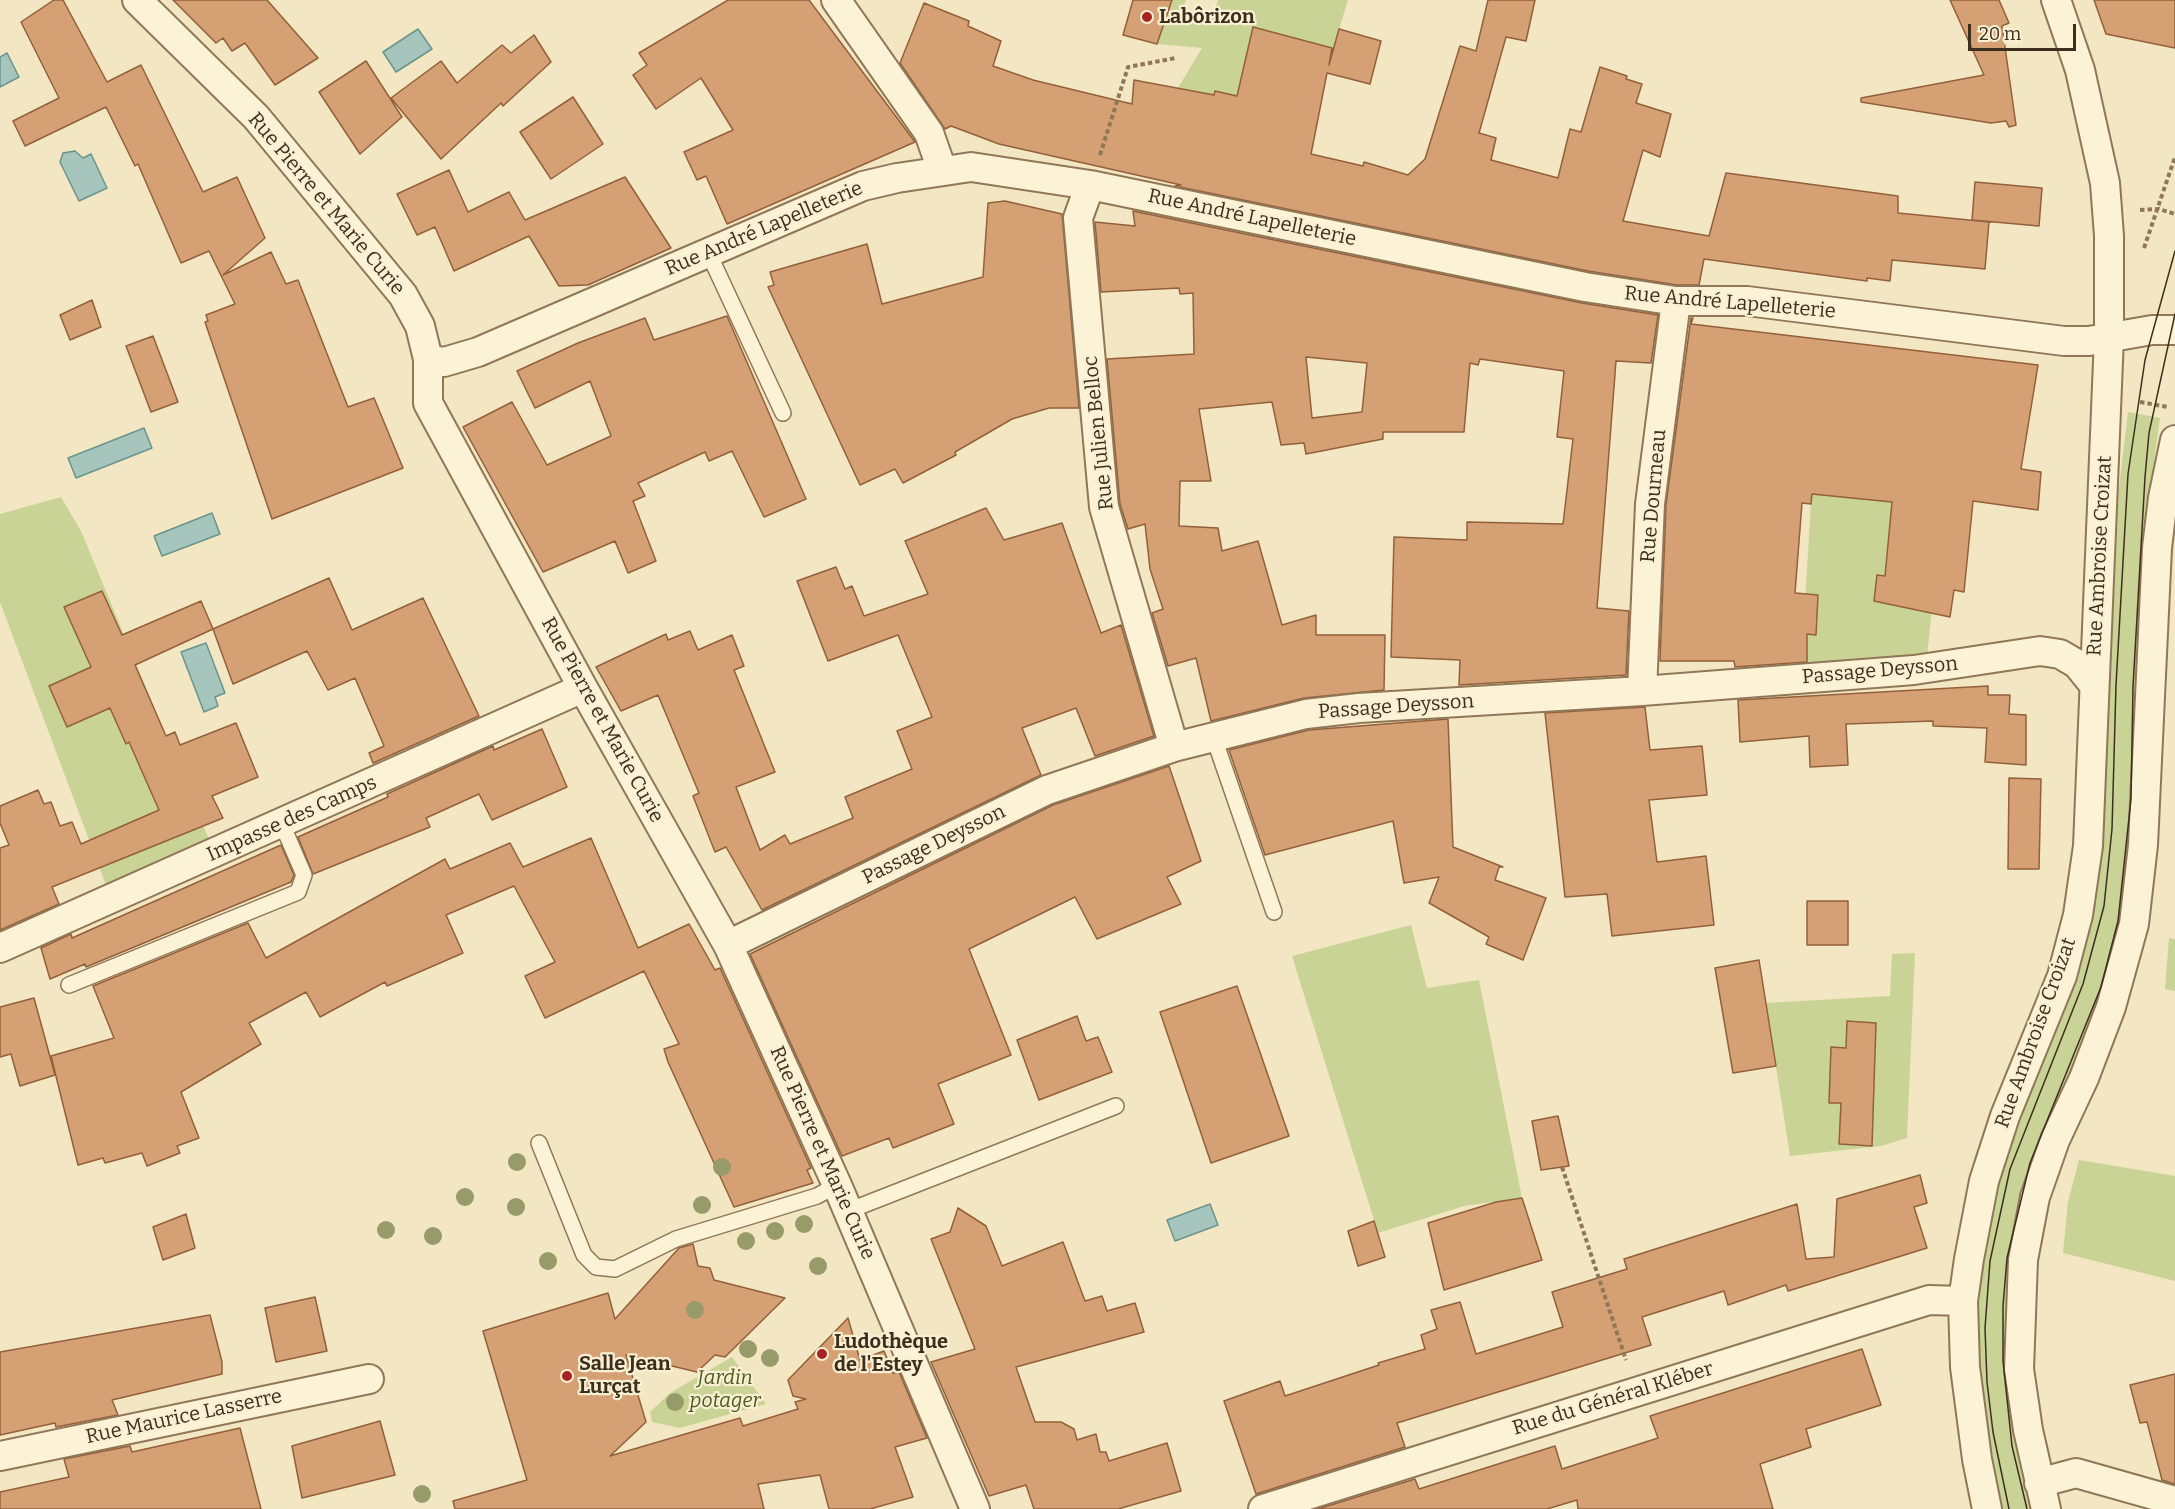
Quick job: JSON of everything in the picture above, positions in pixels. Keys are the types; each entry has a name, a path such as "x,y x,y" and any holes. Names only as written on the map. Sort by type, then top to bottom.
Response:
{"street":[{"path":"836,0 929,133 942,170"},
{"name":"Rue Ambroise Croizat","path":"1987,1509 1977,1459 1965,1367 1963,1301 1984,1181 2005,1116 2062,976 2078,915 2088,846 2110,268 2105,183 2080,70 2056,0"},
{"name":"Rue Pierre et Marie Curie","path":"142,2 268,130 403,295 420,326 428,358 428,402 583,688 729,945 837,1185 975,1509"},
{"name":"Rue André Lapelleterie","path":"428,358 444,362 478,352 863,186 942,170 971,167 1090,185 1586,287 1676,301 1748,301 2064,341 2109,338 2152,330 2175,330"},
{"name":"Rue Julien Belloc","path":"1090,185 1078,218 1104,507 1174,747"},
{"name":"Rue Dourneau","path":"1642,691 1650,504 1676,301"},
{"path":"2175,440 2163,498 2157,548 2143,845 2134,924 2111,1007 2084,1078 2055,1140 2035,1197 2023,1260 2019,1369 2043,1496 2076,1473 2175,1501"},
{"name":"Passage Deysson","path":"729,945 1047,790 1174,747 1306,714 1359,708 1642,691 1914,670 2040,651 2060,654 2077,664 2094,685"},
{"name":"Impasse des Camps","path":"0,948 583,688"},
{"name":"Rue du Général Kléber","path":"1263,1509 1929,1300 1963,1301"},
{"name":"Rue Maurice Lasserre","path":"0,1456 369,1379"}],"lane":[{"path":"708,252 783,413"},
{"path":"1214,738 1274,912"},
{"path":"69,985 298,892 304,875 282,824"},
{"path":"848,1211 1116,1106"},
{"path":"539,1143 584,1256 596,1267 615,1269 676,1239 817,1196 837,1185"}],"path":[{"path":"1090,185 1128,67 1176,58"},
{"path":"2159,209 2175,157"},
{"path":"2173,213 2175,208"},
{"path":"1562,1167 1599,1272 1636,1392"}],"green space":[{"path":"1172,0 1186,0 1183,8 1212,18 1218,0 1348,0 1326,72 1248,98 1215,91 1214,96 1178,88 1202,48 1157,44"},
{"path":"1821,339 1858,344 1850,422 1937,436 1948,354 1961,356 1954,390 1927,657 1801,668"},
{"path":"2128,412 2160,418 2149,498 2128,888 2114,959 2021,1217 2036,1509 2002,1509 1987,1446 1979,1390 1978,1281 2002,1163 2055,1026"},
{"path":"61,497 81,531 210,842 107,888 0,602 0,514"},
{"path":"1411,925 1427,988 1479,980 1522,1198 1464,1206 1378,1233 1292,956"},
{"path":"2169,938 2175,939 2175,991 2165,989"},
{"path":"1915,953 1907,1138 1881,1146 1790,1156 1766,1003 1890,996 1892,954"},
{"path":"2079,1160 2175,1176 2175,1281 2063,1253 2068,1202"},
{"name":"Jardin potager","path":"732,1357 766,1404 680,1428 652,1422 650,1412 670,1393"}],"water":[{"path":"418,29 432,49 396,72 383,52"},
{"path":"7,53 19,77 0,87 0,57"},
{"path":"75,151 83,158 91,154 107,188 79,201 60,162 63,153"},
{"path":"144,428 152,448 76,478 68,458"},
{"path":"212,513 220,534 162,556 154,536"},
{"path":"206,643 225,693 215,697 218,706 204,712 181,652"},
{"path":"1210,1204 1218,1225 1175,1241 1167,1220"}],"building":[{"path":"54,0 63,0 107,82 141,65 203,192 237,177 265,238 223,275 271,252 286,284 298,280 348,407 374,398 403,468 272,519 205,322 208,321 206,315 235,304 209,251 181,263 138,164 135,166 106,107 25,146 13,121 59,98 21,22"},
{"path":"173,0 267,0 318,58 275,85 245,43 232,51 223,38 216,43"},
{"path":"728,0 809,0 915,142 727,224 706,176 697,180 684,152 733,130 701,78 656,109 633,75 647,65 639,53"},
{"name":"Labôrizon","path":"1133,0 1172,0 1157,44 1123,35"},
{"path":"1488,0 1535,0 1526,41 1506,37 1479,133 1496,138 1491,160 1558,178 1570,129 1581,132 1600,67 1642,84 1636,103 1671,114 1660,157 1643,150 1623,221 1709,236 1726,173 1898,196 1898,213 1989,222 1985,269 1892,260 1890,281 1867,278 1867,281 1704,259 1699,285 1677,285 1588,271 1175,186 1181,185 999,144 951,126 945,129 900,63 924,3 969,21 968,26 1001,41 993,66 1033,80 1132,104 1134,80 1214,95 1215,91 1237,96 1253,27 1332,48 1329,65 1339,29 1381,41 1370,84 1327,73 1311,154 1363,166 1364,162 1408,175 1425,159 1460,46 1476,51"},
{"path":"1950,0 1999,0 2009,23 2002,26 2016,125 2009,127 2006,121 1991,123 1861,102 1861,98 1984,75"},
{"path":"2094,0 2175,0 2175,48 2106,34"},
{"path":"534,35 551,62 503,106 501,103 441,159 391,98 441,61 457,83 502,45 511,53"},
{"path":"366,61 402,117 360,154 319,92"},
{"path":"573,97 603,144 551,179 520,132"},
{"path":"449,170 468,212 509,192 525,220 625,177 671,248 588,285 559,286 529,236 454,271 435,227 417,235 397,194"},
{"path":"1975,182 2042,188 2039,226 1972,220"},
{"path":"1005,201 1062,214 1079,408 1049,408 1012,419 955,452 956,455 903,483 895,469 860,485 768,287 774,285 770,272 867,244 882,304 983,277 988,203"},
{"path":"1133,211 1582,303 1658,315 1651,363 1616,361 1597,608 1629,611 1626,675 1459,685 1460,660 1391,657 1394,537 1467,540 1467,522 1563,524 1573,439 1557,437 1564,371 1480,359 1478,365 1470,363 1464,432 1383,432 1383,439 1306,454 1304,443 1281,445 1272,402 1199,409 1211,481 1180,481 1179,526 1218,528 1222,551 1258,541 1282,625 1316,615 1316,635 1385,635 1384,690 1304,698 1211,721 1196,658 1168,666 1152,613 1163,609 1150,569 1145,524 1128,529 1120,504 1107,359 1194,354 1193,293 1180,294 1179,288 1101,292 1095,222 1135,226","holes":["1306,357 1367,363 1362,412 1312,418"]},
{"path":"92,300 101,327 70,340 60,315"},
{"path":"727,316 806,499 764,517 732,451 709,461 705,452 638,483 645,496 633,501 656,561 628,573 615,541 543,572 463,427 512,402 547,465 611,436 590,381 535,408 517,371 578,343 645,318 654,340"},
{"path":"1691,318 1693,318 1691,324 2038,365 2021,469 2041,472 2038,510 1973,501 1964,592 1954,590 1950,617 1874,601 1877,575 1885,576 1892,502 1812,494 1811,504 1802,503 1795,593 1818,595 1816,635 1807,634 1807,662 1735,667 1734,661 1660,661 1666,505"},
{"path":"153,336 178,402 151,412 126,346"},
{"path":"986,508 1004,540 1062,523 1101,633 1121,625 1154,736 1095,756 1076,708 1022,728 1041,775 762,910 726,847 715,852 693,796 699,793 658,695 621,711 596,667 666,634 668,640 690,631 698,650 732,635 744,666 734,670 775,772 736,787 760,850 785,835 790,844 853,818 845,797 912,769 897,731 932,717 898,635 828,661 797,581 836,567 845,589 852,586 864,616 928,594 905,541"},
{"path":"329,578 352,630 423,598 479,716 373,763 369,753 384,746 355,678 328,690 307,651 233,684 213,629"},
{"path":"102,591 122,635 201,601 213,629 135,665 166,736 175,732 180,745 236,723 258,777 212,796 223,818 52,887 59,904 0,930 0,848 9,845 0,823 0,806 38,790 44,804 51,802 60,826 72,822 81,844 159,810 129,742 126,744 110,708 67,727 49,686 91,667 64,607"},
{"path":"1988,686 1988,695 2010,695 2009,714 2026,715 2026,765 1985,762 1987,728 1933,726 1933,721 1846,724 1848,765 1810,767 1809,736 1740,742 1738,700"},
{"path":"1645,707 1650,750 1702,746 1707,795 1649,800 1657,862 1706,856 1714,925 1612,936 1607,894 1565,897 1545,713"},
{"path":"1448,719 1453,847 1503,867 1499,867 1495,880 1546,898 1523,960 1486,944 1489,937 1429,903 1439,877 1404,883 1393,821 1265,855 1229,750 1309,730"},
{"path":"542,729 567,787 492,820 479,794 426,818 430,827 313,874 298,837 388,797 387,794 493,746 494,750"},
{"path":"1169,766 1201,861 1167,877 1181,904 1097,939 1075,897 969,949 1011,1055 938,1084 954,1124 893,1148 889,1138 842,1156 750,954 1053,805"},
{"path":"2009,778 2041,779 2039,869 2008,869"},
{"path":"591,838 638,948 689,924 715,970 720,968 811,1168 807,1170 813,1183 734,1207 668,1062 664,1049 679,1044 644,971 545,1018 525,976 555,962 514,886 446,915 463,953 387,986 385,982 320,1017 306,992 249,1023 261,1044 181,1092 199,1138 177,1146 180,1153 147,1166 142,1153 105,1163 103,1158 78,1165 51,1056 114,1038 93,986 248,923 266,958 445,859 450,869 510,843 523,867"},
{"path":"281,845 294,875 291,882 86,967 85,964 50,979 41,948 71,934 72,938"},
{"path":"1807,901 1848,901 1848,945 1807,945"},
{"path":"1759,960 1776,1066 1733,1073 1715,968"},
{"path":"1237,986 1289,1136 1211,1163 1160,1012"},
{"path":"34,998 55,1075 20,1086 11,1054 0,1057 0,1007"},
{"path":"1077,1016 1086,1041 1098,1037 1112,1072 1039,1100 1017,1040"},
{"path":"1847,1021 1876,1023 1872,1146 1839,1144 1841,1103 1829,1103 1831,1047 1846,1048"},
{"path":"1558,1116 1569,1166 1541,1170 1532,1121"},
{"path":"1920,1175 1927,1203 1914,1207 1927,1248 1788,1291 1786,1285 1728,1305 1724,1291 1642,1317 1651,1345 1397,1423 1405,1447 1256,1494 1224,1401 1280,1381 1285,1396 1425,1349 1421,1335 1437,1329 1431,1310 1460,1302 1476,1354 1563,1327 1552,1292 1627,1269 1624,1259 1797,1204 1806,1259 1834,1257 1837,1199"},
{"path":"1522,1198 1542,1260 1444,1290 1428,1223 1496,1202"},
{"path":"958,1208 986,1226 1002,1266 1063,1242 1085,1301 1102,1296 1107,1311 1135,1303 1144,1332 1016,1367 1035,1422 1061,1422 1074,1429 1077,1440 1096,1434 1100,1452 1106,1452 1109,1461 1167,1443 1181,1491 1118,1509 1034,1509 1026,1485 989,1496 931,1362 975,1349 931,1239 950,1232"},
{"path":"186,1214 195,1248 163,1260 153,1227"},
{"path":"1374,1221 1385,1257 1358,1266 1348,1231"},
{"path":"693,1244 698,1266 710,1268 714,1280 785,1298 725,1357 715,1355 697,1372 626,1355 646,1422 610,1456 740,1418 743,1426 798,1409 795,1402 806,1399 793,1396 788,1380 848,1318 860,1360 884,1351 893,1373 899,1372 927,1438 895,1447 913,1497 870,1509 829,1509 820,1475 758,1484 764,1509 455,1509 453,1501 527,1480 483,1331 608,1293 615,1319 679,1248"},
{"path":"315,1297 327,1351 276,1362 265,1308"},
{"path":"210,1315 222,1362 222,1374 112,1400 118,1415 56,1427 55,1423 0,1435 0,1352"},
{"path":"1862,1349 1881,1405 1806,1429 1811,1447 1760,1464 1773,1509 1578,1509 1577,1500 1547,1509 1318,1509 1415,1479 1419,1489 1555,1446 1562,1469 1658,1438 1650,1416"},
{"path":"2175,1374 2175,1484 2162,1480 2147,1422 2140,1423 2130,1385"},
{"path":"380,1421 395,1475 302,1498 292,1446"},
{"path":"240,1428 261,1509 0,1509 0,1492 69,1477 64,1459 130,1446 132,1452"}],"tram line":[{"path":"2009,1509 1993,1432 1987,1382 1985,1328 1990,1261 2010,1169 2083,984 2104,906 2112,829 2116,685 2128,474 2145,360 2175,251"},
{"path":"2027,1509 2012,1446 2003,1361 2003,1306 2007,1258 2030,1163 2101,987 2118,921 2131,799 2133,687 2149,433 2175,314"}],"place":[{"name":"Labôrizon","path":"1147,17"},
{"name":"Ludothèque de l'Estey","path":"822,1354"},
{"name":"Salle Jean Lurçat","path":"567,1376"}]}
